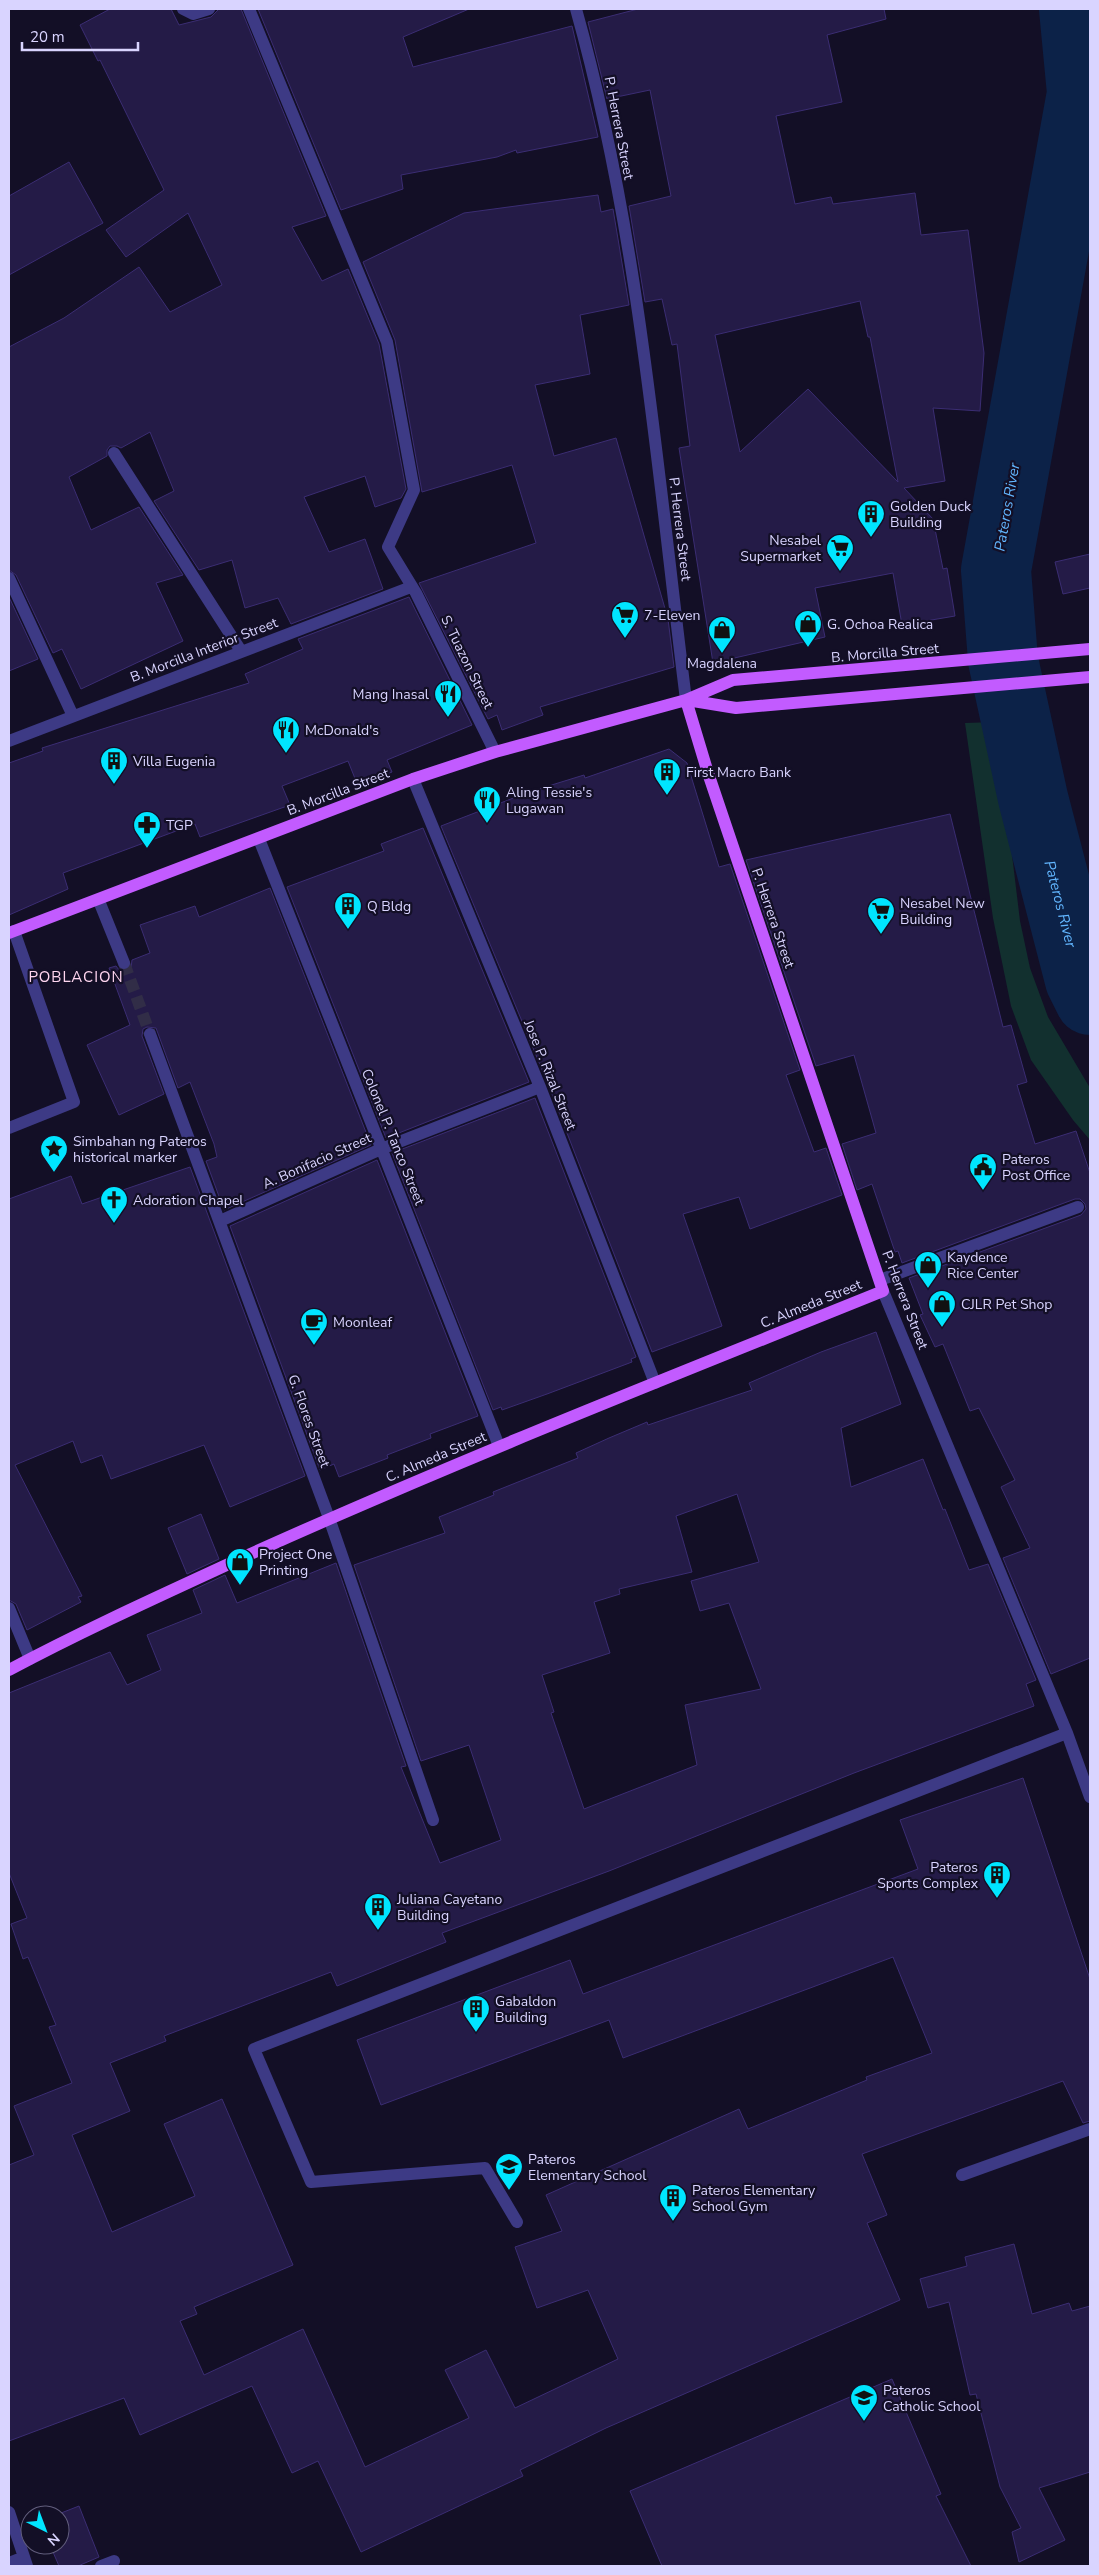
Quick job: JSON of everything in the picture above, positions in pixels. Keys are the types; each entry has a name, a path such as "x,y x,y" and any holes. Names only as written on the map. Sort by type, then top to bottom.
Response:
{"main road":[{"name":"B. Morcilla Street","path":"11,932 99,901 413,779 494,752 686,700 732,680 1090,650"},
{"name":"B. Morcilla Street","path":"686,700 736,708 1090,677"},
{"name":"P. Herrera Street","path":"686,700 711,782 882,1285"},
{"name":"C. Almeda Street","path":"9,1670 146,1602 330,1518 499,1446 655,1383 882,1285"}],"street":[{"path":"183,9 193,14 209,9"},
{"name":"S. Tuazon Street","path":"248,9 387,342 414,490 388,547 416,593 494,752"},
{"name":"P. Herrera Street","path":"576,9 593,69 634,284 686,700"},
{"path":"114,453 241,651"},
{"path":"9,578 73,716"},
{"name":"B. Morcilla Interior Street","path":"9,741 411,587"},
{"name":"Jose P. Rizal Street","path":"413,779 540,1087 655,1383"},
{"name":"Colonel P. Tanco Street","path":"259,839 499,1446"},
{"path":"99,901 124,963"},
{"path":"9,1128 74,1102 11,932"},
{"name":"G. Flores Street","path":"150,1034 330,1518 433,1820"},
{"name":"A. Bonifacio Street","path":"220,1221 381,1149 540,1087"},
{"path":"882,1285 1078,1207"},
{"name":"P. Herrera Street","path":"882,1285 1067,1732 1090,1797"},
{"path":"9,1608 30,1659"},
{"path":"517,2222 485,2168 312,2182 254,2049 1067,1732"},
{"path":"962,2175 1090,2129"},
{"path":"9,2512 25,2562 9,2563"},
{"path":"101,2566 114,2561"}],"green space":[{"path":"996,722 1020,921 1030,968 1048,1017 1090,1088 1090,1140 1073,1120 1031,1060 1011,1006 993,918 965,723"}],"building":[{"path":"110,9 171,9 179,25 211,17 219,9 241,9 326,216 292,227 322,281 348,269 379,344 406,489 401,498 375,507 365,476 304,497 329,552 365,539 383,589 291,624 278,598 245,608 232,560 199,570 154,501 174,491 150,432 121,448 110,446 107,450 107,456 69,477 91,530 139,507 183,575 156,583 183,641 81,689 62,649 53,653 16,575 9,570 9,347 64,318 139,267 170,312 222,285 188,213 126,257 106,230 164,190 100,60 98,61 80,25"},
{"path":"258,9 469,9 403,37 413,67 572,26 598,137 517,153 516,150 497,157 401,175 403,189 341,210"},
{"path":"638,9 884,9 886,19 827,35 842,102 776,116 795,204 831,197 833,204 915,193 921,235 968,230 984,353 980,411 933,408 945,481 904,488 933,519 943,569 947,568 955,616 902,625 893,573 815,588 825,637 713,663 679,448 690,446 677,344 672,345 662,299 645,302 629,206 671,196 650,90 607,99 588,22","holes":["860,301 868,337 870,337 898,482 808,389 740,452 715,335"]},
{"path":"69,162 103,223 9,275 9,196"},
{"path":"598,195 601,212 613,209 629,305 580,315 590,374 535,385 554,456 616,438 668,619 674,667 540,707 543,715 502,730 497,715 488,719 419,583 536,543 512,465 422,492 395,340 363,262 464,213"},
{"path":"1090,554 1090,588 1063,594 1055,562"},
{"path":"9,597 38,659 9,671"},
{"path":"409,597 472,725 387,760 392,772 358,786 348,761 282,786 290,805 200,837 195,824 63,873 68,889 9,915 9,763 43,751 42,748 249,683 245,674 303,649 298,639"},
{"path":"669,749 687,763 719,867 730,864 800,1070 786,1075 814,1152 826,1148 842,1195 750,1229 739,1197 683,1214 722,1326 652,1352 548,1084 441,826 529,792 584,775 585,778"},
{"path":"950,814 1003,1027 1011,1025 1027,1082 1017,1085 1035,1144 1076,1131 1090,1173 1090,1658 1051,1674 1003,1558 1030,1548 1001,1487 1015,1480 979,1408 970,1411 943,1344 935,1347 920,1315 923,1314 909,1278 1081,1215 1086,1209 1085,1204 1080,1199 1075,1199 902,1263 898,1251 895,1252 872,1184 857,1190 842,1144 876,1133 854,1055 816,1066 746,860"},
{"path":"423,828 529,1082 386,1138 287,887 384,851 381,844"},
{"path":"270,888 371,1145 224,1210 206,1161 217,1157 214,1144 190,1082 178,1088 156,1028 147,1027 143,1029 142,1036 164,1094 119,1115 87,1045 130,1025 109,968 116,966 119,970 127,971 131,968 132,960 150,953 140,925 195,906 199,917"},
{"path":"535,1098 636,1357 631,1359 632,1362 547,1394 502,1410 501,1407 493,1410 392,1153"},
{"path":"377,1160 478,1416 430,1434 431,1438 387,1455 388,1458 339,1477 334,1464 320,1470 230,1226"},
{"path":"190,1167 305,1476 230,1507 204,1445 111,1479 102,1455 81,1463 73,1441 15,1465 82,1596 78,1597 81,1602 27,1630 16,1604 9,1600 9,1199 71,1176 82,1204"},
{"path":"876,1332 901,1404 841,1428 851,1487 923,1459 969,1570 988,1564 1036,1680 1026,1684 1034,1706 854,1773 609,1871 442,1933 446,1942 337,1986 331,1972 164,2036 166,2041 110,2063 130,2111 72,2135 112,2232 195,2196 164,2124 222,2099 293,2265 194,2307 197,2314 180,2321 204,2375 303,2329 365,2467 469,2418 445,2370 486,2350 515,2408 618,2359 588,2290 537,2308 515,2247 562,2231 546,2195 739,2109 748,2129 867,2080 866,2077 932,2053 893,1957 623,2058 609,2020 381,2105 357,2040 570,1960 583,1994 918,1869 900,1820 1023,1778 1090,1979 1090,2121 1083,2123 1063,2081 862,2154 887,2215 867,2223 900,2300 606,2428 520,2470 523,2476 361,2552 318,2461 292,2473 252,2386 140,2435 124,2398 9,2441 9,2165 34,2155 14,2106 72,2083 49,2027 56,2025 28,1957 23,1959 11,1924 27,1918 9,1873 9,1693 110,1652 127,1685 161,1670 147,1635 202,1613 193,1590 225,1575 237,1603 336,1563 406,1766 401,1767 440,1863 501,1840 469,1745 421,1761 354,1565 445,1533 439,1517 494,1495 493,1492 578,1458 576,1453 647,1422 648,1425 752,1390 749,1383 821,1352","holes":["737,1494 759,1562 691,1581 700,1611 729,1603 761,1689 685,1705 697,1765 584,1809 551,1713 554,1712 542,1675 610,1653 594,1602 620,1594 619,1589 692,1572 676,1516"]},
{"path":"201,1514 219,1559 187,1574 168,1528"},
{"path":"1014,2244 1032,2314 1069,2303 1072,2311 1090,2306 1090,2472 1039,2488 1065,2540 1019,2562 1012,2532 1021,2528 1000,2487 976,2394 970,2395 949,2302 928,2308 920,2279 967,2266 965,2257"},
{"name":"Pateros Catholic School","path":"892,2379 941,2494 936,2496 971,2566 662,2566 630,2491"},
{"path":"79,2506 99,2557 78,2566 59,2566 54,2555 70,2555 70,2510"}],"waterway":[{"name":"Pateros River","path":"1074,9 1082,93 996,570 1003,660 1033,798 1080,980 1090,1000"}],"tunnel":[{"path":"124,963 150,1034"}],"place":[{"name":"Golden Duck Building","path":"871,538"},
{"name":"Nesabel Supermarket","path":"840,572"},
{"name":"7-Eleven","path":"625,639"},
{"name":"G. Ochoa Realica","path":"808,648"},
{"name":"Magdalena","path":"722,654"},
{"name":"Mang Inasal","path":"448,718"},
{"name":"McDonald's","path":"286,754"},
{"name":"Villa Eugenia","path":"114,785"},
{"name":"First Macro Bank","path":"667,796"},
{"name":"Aling Tessie's Lugawan","path":"487,824"},
{"name":"TGP","path":"147,849"},
{"name":"Q Bldg","path":"348,930"},
{"name":"Nesabel New Building","path":"881,935"},
{"name":"Simbahan ng Pateros historical marker","path":"54,1173"},
{"name":"Pateros Post Office","path":"983,1191"},
{"name":"Adoration Chapel","path":"114,1224"},
{"name":"Kaydence Rice Center","path":"928,1289"},
{"name":"CJLR Pet Shop","path":"942,1328"},
{"name":"Moonleaf","path":"314,1346"},
{"name":"Project One Printing","path":"240,1586"},
{"name":"Pateros Sports Complex","path":"997,1899"},
{"name":"Juliana Cayetano Building","path":"378,1931"},
{"name":"Gabaldon Building","path":"476,2033"},
{"name":"Pateros Elementary School","path":"509,2191"},
{"name":"Pateros Elementary School Gym","path":"673,2222"},
{"name":"Pateros Catholic School","path":"864,2422"}],"district":[{"name":"POBLACION","path":"76,977"}]}
